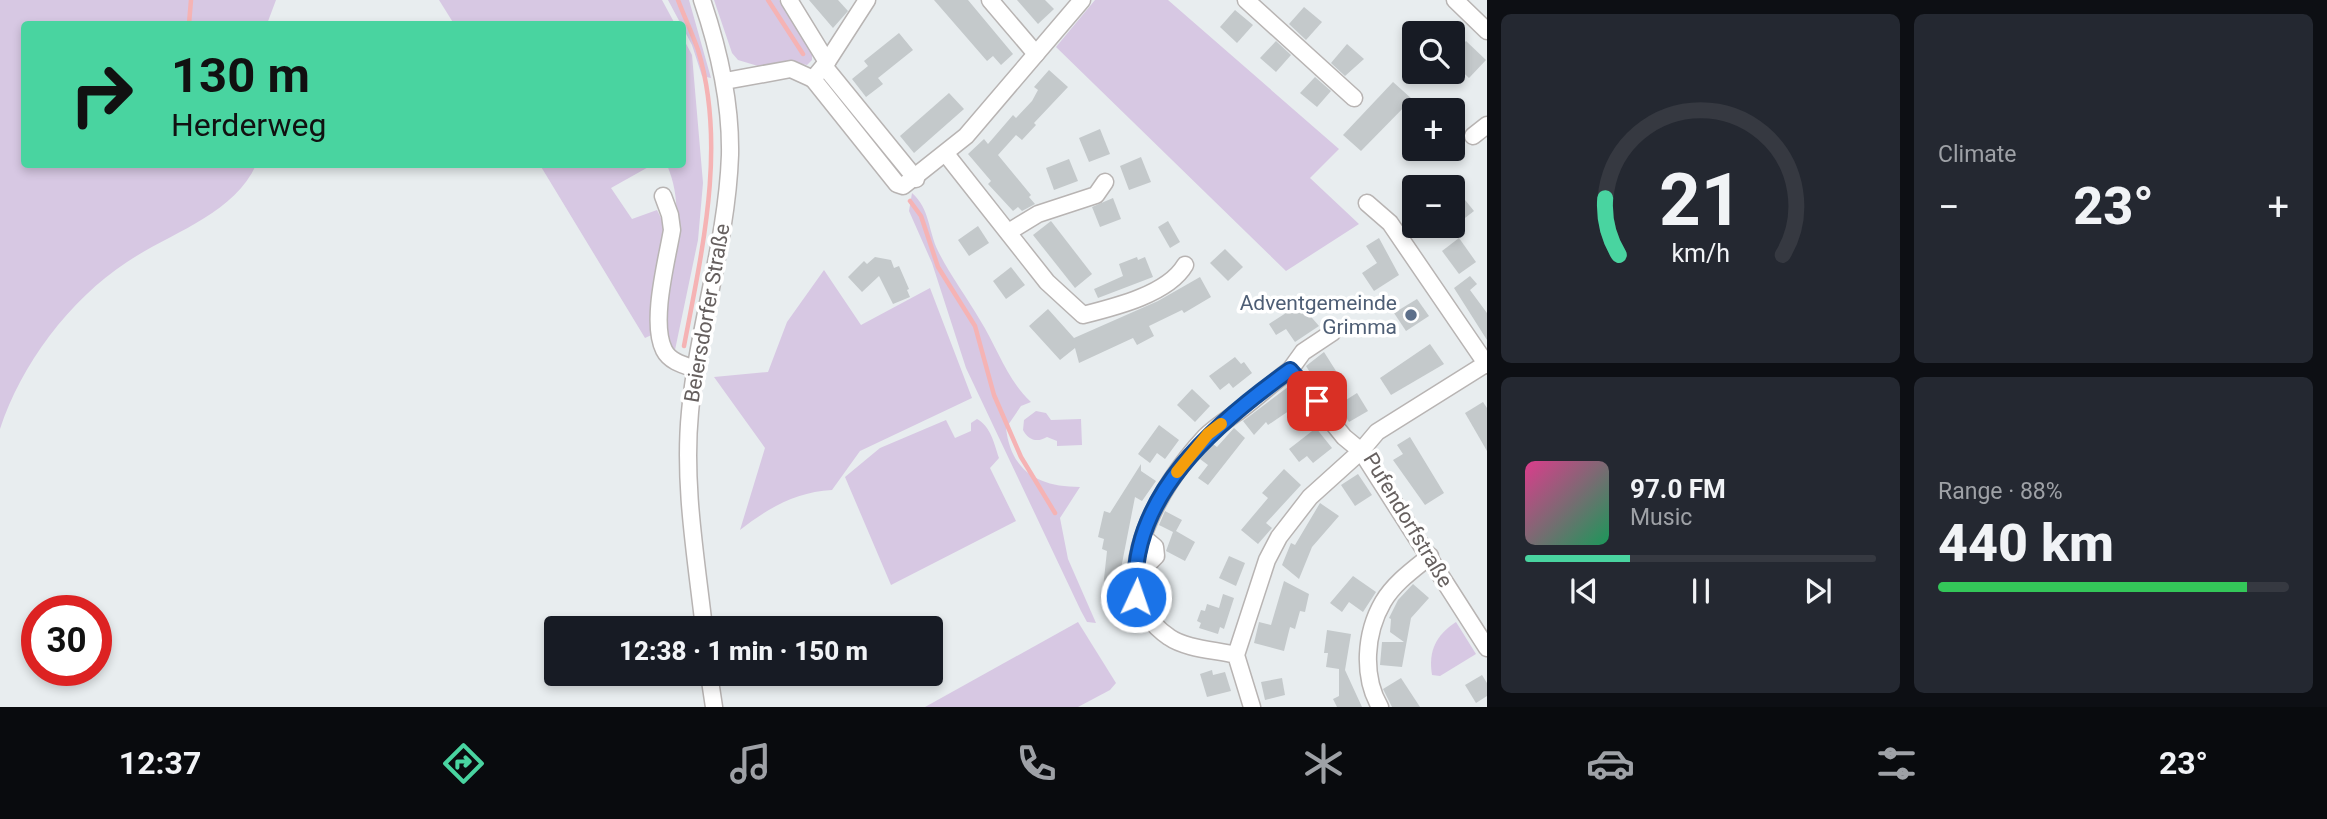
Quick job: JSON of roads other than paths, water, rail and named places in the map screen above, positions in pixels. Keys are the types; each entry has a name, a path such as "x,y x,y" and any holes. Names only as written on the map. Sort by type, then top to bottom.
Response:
{"street":[{"name":"Beiersdorfer Straße","path":"702,0 725,81 730,153 727,187 690,413 687,478 703,616"},
{"path":"789,0 826,64 916,179"},
{"path":"813,79 826,64 867,0"},
{"path":"990,0 1036,54"},
{"path":"725,81 792,69 813,79 897,184 903,186 916,179 966,136 1082,0"},
{"path":"1245,0 1354,99"},
{"path":"1455,0 1487,31"},
{"path":"1473,136 1487,125"},
{"path":"946,154 1010,231 1047,282 1083,314 1152,291 1178,277 1185,265"},
{"path":"1010,231 1038,214 1096,195 1105,182"},
{"path":"663,196 672,230 660,334 664,352 676,362 696,369"},
{"path":"1367,203 1390,223 1487,364"},
{"path":"1236,655 1178,642 1160,629 1136,597 1143,537 1168,484 1208,434 1290,370 1303,352 1333,332"},
{"name":"Pufendorfstraße","path":"1487,364 1377,432 1361,452 1487,648"},
{"path":"1248,705 1236,655 1267,560 1279,537 1310,497 1361,452 1344,438 1290,370"},
{"path":"1380,707 1375,698 1368,661 1374,625 1383,601 1430,556"},
{"path":"711,686 714,707"}],"waterway":[{"path":"189,21 191,0"},
{"path":"678,0 698,50 711,123 709,198 684,346"},
{"path":"768,0 803,54"},
{"path":"910,201 921,216 938,267 975,326 994,395 1021,457 1055,513"}],"place":[{"name":"Adventgemeinde Grimma","path":"1411,315"}]}
